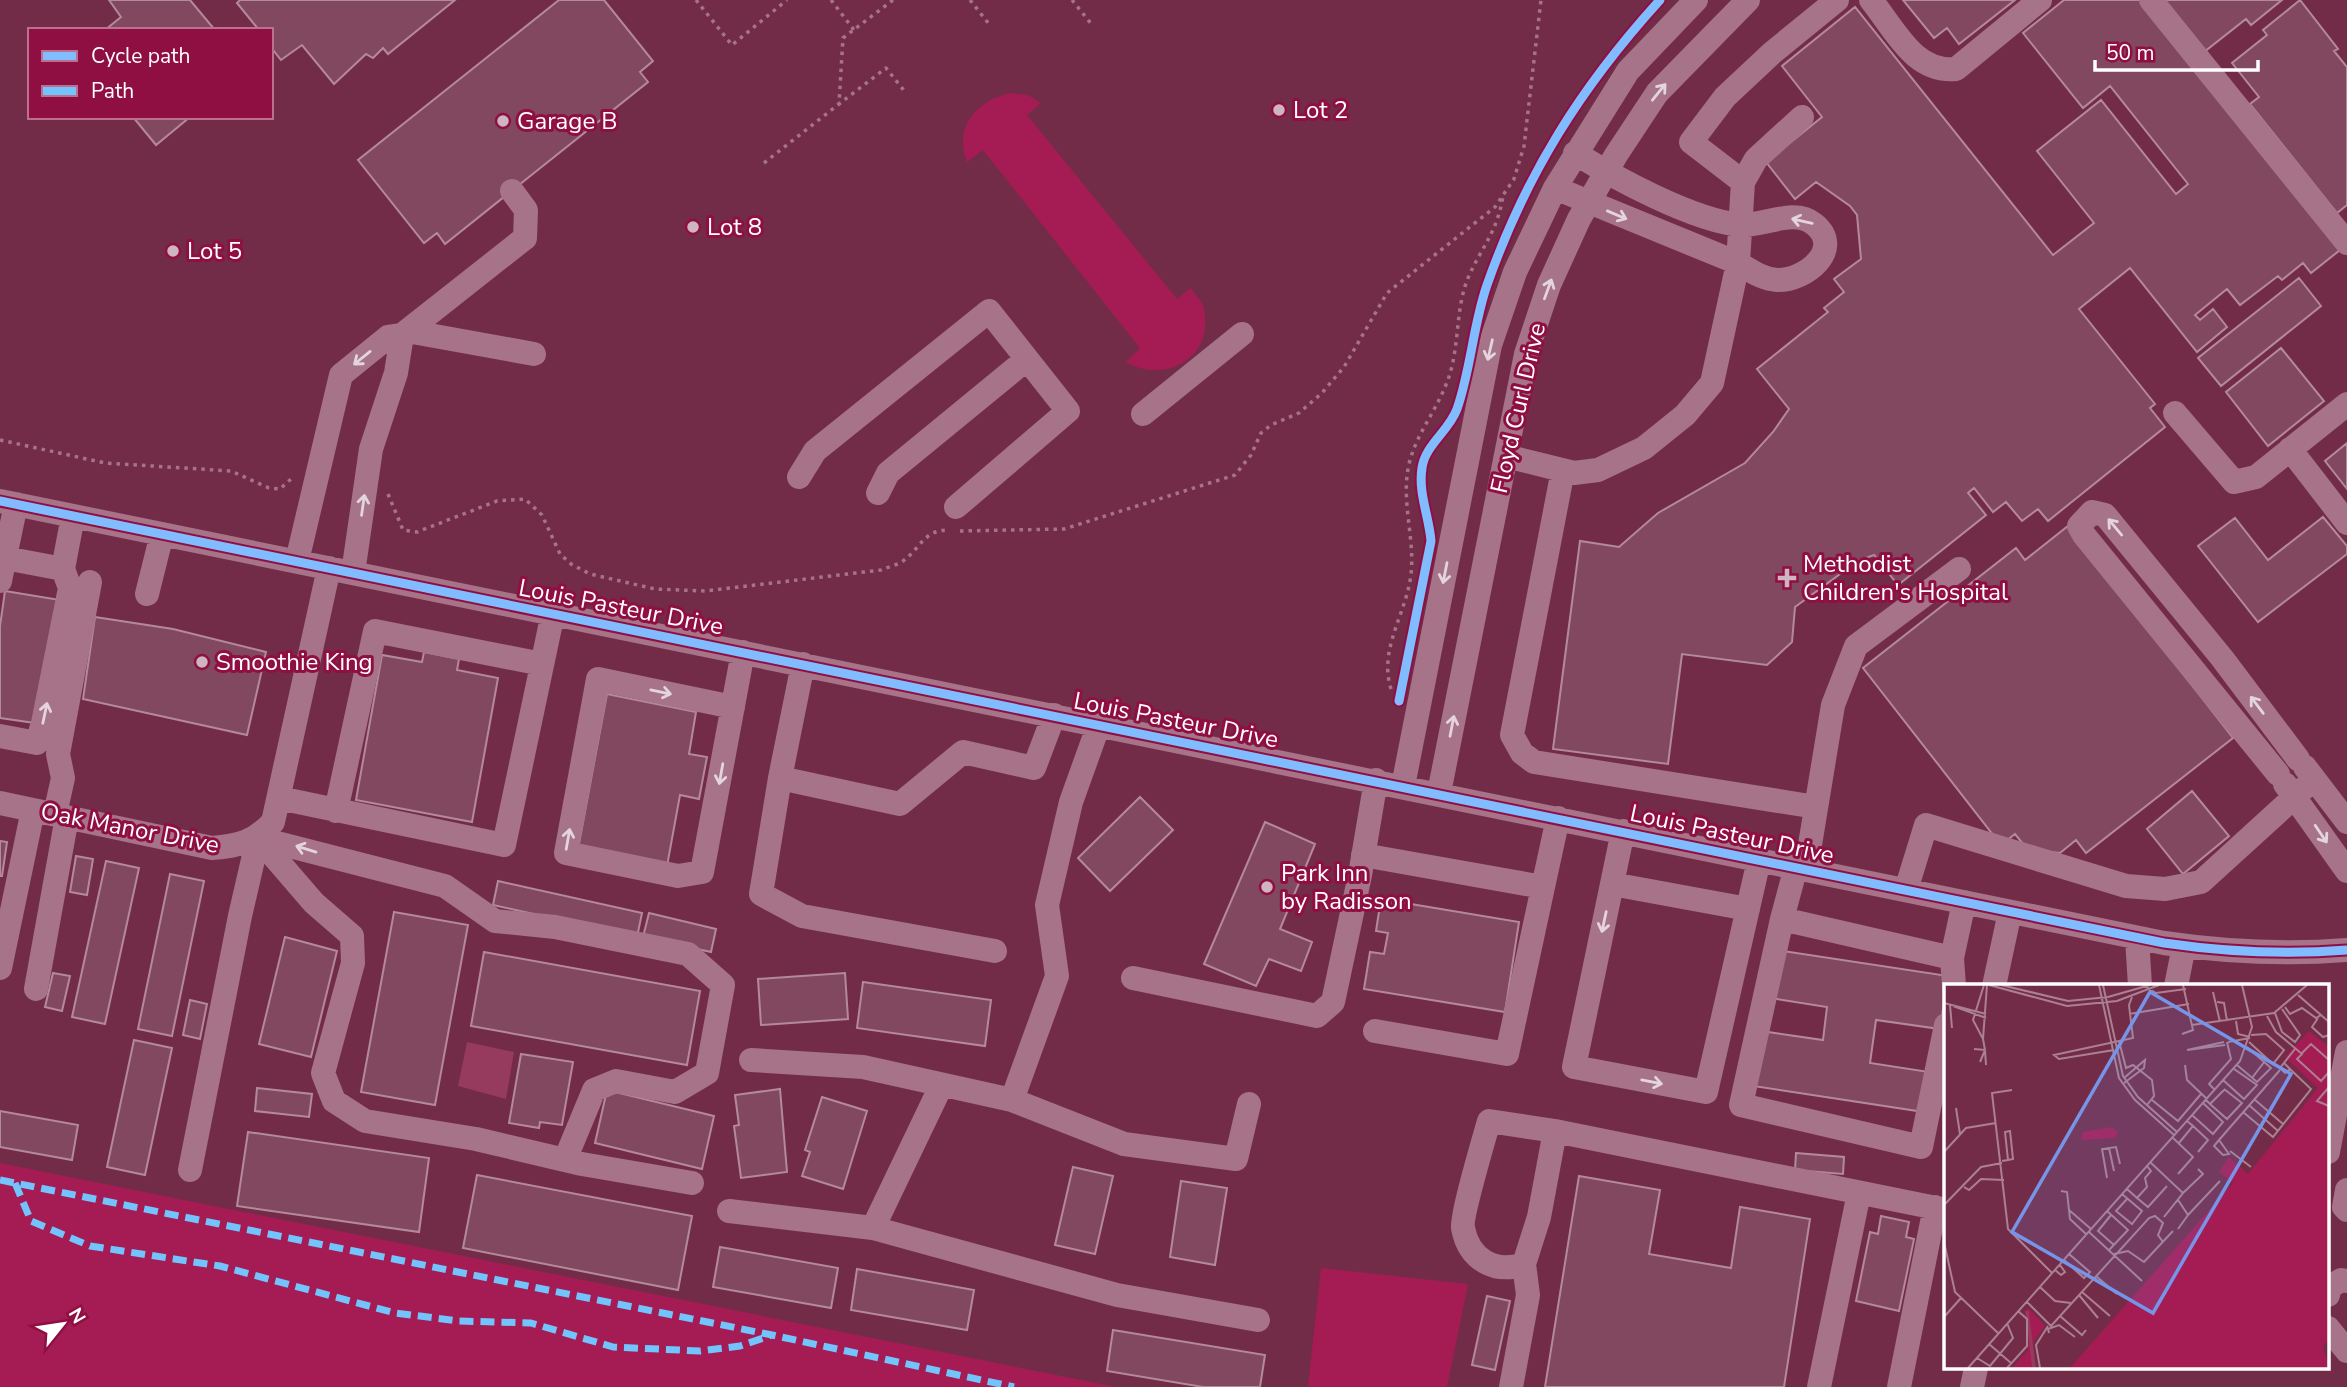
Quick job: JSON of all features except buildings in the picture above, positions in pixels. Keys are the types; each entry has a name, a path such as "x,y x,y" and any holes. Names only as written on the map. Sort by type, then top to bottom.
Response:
{"street":[{"name":"Floyd Curl Drive","path":"1404,786 1490,345 1515,272 1555,188 1628,71 1696,0"},
{"name":"Floyd Curl Drive","path":"1439,793 1525,354 1549,285 1588,203 1657,93 1748,0"},
{"path":"1743,182 1691,142 1724,97 1772,53 1837,0"},
{"path":"1871,0 1921,62 1938,71 1956,69 2040,0"},
{"path":"2151,0 2347,243"},
{"path":"1506,456 1574,473 1598,470 1644,448 1685,415 1712,383 1738,263 1743,182 1756,159 1802,117"},
{"path":"1555,188 1738,263 1764,278 1780,280 1815,267 1826,251 1825,237 1813,223 1799,218 1742,225 1708,218 1606,173 1575,153"},
{"path":"353,573 371,449 396,373 404,333 525,238 526,210 512,191"},
{"path":"799,477 815,451 989,312 1068,411 956,507"},
{"path":"297,561 341,375 388,337 404,333 534,354"},
{"path":"1143,414 1242,334"},
{"path":"878,493 888,473 1027,359"},
{"path":"2175,413 2234,482 2256,477 2347,404"},
{"path":"2290,449 2347,523"},
{"path":"1563,471 1512,735 1522,753 1534,762 1816,807"},
{"path":"8,503 2,570 63,569"},
{"name":"Louis Pasteur Drive","path":"8,503 1376,780 2137,938 2184,946 2286,955 2347,950"},
{"path":"2347,822 2295,776 2084,535 2079,526 2083,519 2092,512 2105,515 2222,658 2295,776 2347,871"},
{"path":"0,736 37,743 70,587 63,569 74,516"},
{"path":"147,594 162,534"},
{"path":"190,1170 258,838 273,822 329,568"},
{"path":"1944,1035 1922,1147 1741,1105 1782,919 1801,868 1816,807 1833,705 1856,646 1959,569"},
{"path":"0,968 63,778 58,754 90,582"},
{"path":"279,798 504,845 553,613"},
{"path":"336,811 374,631 542,664"},
{"path":"733,707 597,679 566,853 678,876 702,872 733,707 743,652"},
{"path":"803,664 780,778 761,894 802,916 995,951"},
{"path":"780,778 900,804 963,752 1034,768 1054,715"},
{"path":"1012,1100 1057,976 1047,905 1071,802 1099,724"},
{"path":"1906,890 1926,825 2126,886 2165,889 2201,882 2295,776"},
{"path":"1133,978 1317,1016 1333,1002 1376,780"},
{"name":"Oak Manor Drive","path":"0,803 212,848 239,846 258,838"},
{"path":"36,989 52,814"},
{"path":"1375,1031 1507,1054 1558,818"},
{"path":"1623,831 1574,1067 1706,1092 1759,860"},
{"path":"258,838 445,886 495,921 555,927 688,954 723,985 707,1073 675,1092 616,1081 594,1090 565,1160"},
{"path":"258,838 314,903 352,936 353,963 323,1073 334,1101 365,1121 475,1139 565,1160 692,1184"},
{"path":"1363,855 1543,887"},
{"path":"1612,884 1748,909"},
{"path":"1954,984 1952,958 1964,902"},
{"path":"1994,984 2010,912"},
{"path":"1782,919 1952,958"},
{"path":"2137,938 2140,984"},
{"path":"2176,984 2184,946"},
{"path":"2330,1137 2347,1052"},
{"path":"751,1060 863,1068 1012,1100 1125,1144 1236,1159 1249,1104"},
{"path":"873,1228 941,1086"},
{"path":"1524,1265 1497,1269 1474,1254 1463,1227 1489,1121 1555,1131 1940,1209 1899,1387"},
{"path":"1511,1387 1528,1296 1524,1265 1539,1217 1555,1131"},
{"path":"2347,1190 2347,1210"},
{"path":"1819,1387 1859,1193"},
{"path":"729,1212 873,1228 1117,1295 1258,1320"},
{"path":"2330,1330 2347,1351"}],"path":[{"path":"696,0 732,45 787,0"},
{"path":"831,0 854,30"},
{"path":"839,104 844,38 893,0"},
{"path":"970,0 989,24"},
{"path":"1072,0 1093,26"},
{"path":"764,163 886,68 906,93"},
{"path":"1391,689 1387,676 1387,654 1405,605 1410,579 1411,554 1406,511 1409,466 1419,435 1451,373 1468,279 1499,220 1504,194"},
{"path":"0,440 106,463 231,471 269,488 280,489 292,479 302,476"},
{"path":"1399,701 1402,688"}],"shaded area":[{"path":"1011,93 1028,95 1041,103 1027,115 1177,299 1191,288 1201,302 1205,324 1202,339 1195,352 1185,361 1172,368 1157,370 1126,362 1140,348 983,150 967,162 963,137 971,117 988,102"},
{"path":"467,1042 514,1052 506,1099 458,1086"},
{"path":"0,1163 1116,1387 0,1387"},
{"path":"1321,1268 1468,1284 1447,1387 1308,1387"}],"marked path":[{"path":"0,1180 772,1335 1014,1387"},
{"path":"15,1183 31,1221 90,1246 220,1266 395,1313 459,1321 531,1323 613,1347 700,1351 740,1346 772,1335"}],"cycle path":[{"path":"1399,701 1431,541 1421,486 1422,468 1432,445 1457,409 1478,316 1502,244 1558,134 1605,66 1660,0"},
{"path":"0,501 2164,943 2256,952 2347,950"}],"place":[{"name":"Lot 2","path":"1279,110"},
{"name":"Garage B","path":"503,121"},
{"name":"Lot 8","path":"693,227"},
{"name":"Lot 5","path":"173,251"},
{"name":"Methodist Children's Hospital","path":"1787,578"},
{"name":"Smoothie King","path":"202,662"},
{"name":"Park Inn by Radisson","path":"1267,887"}]}
